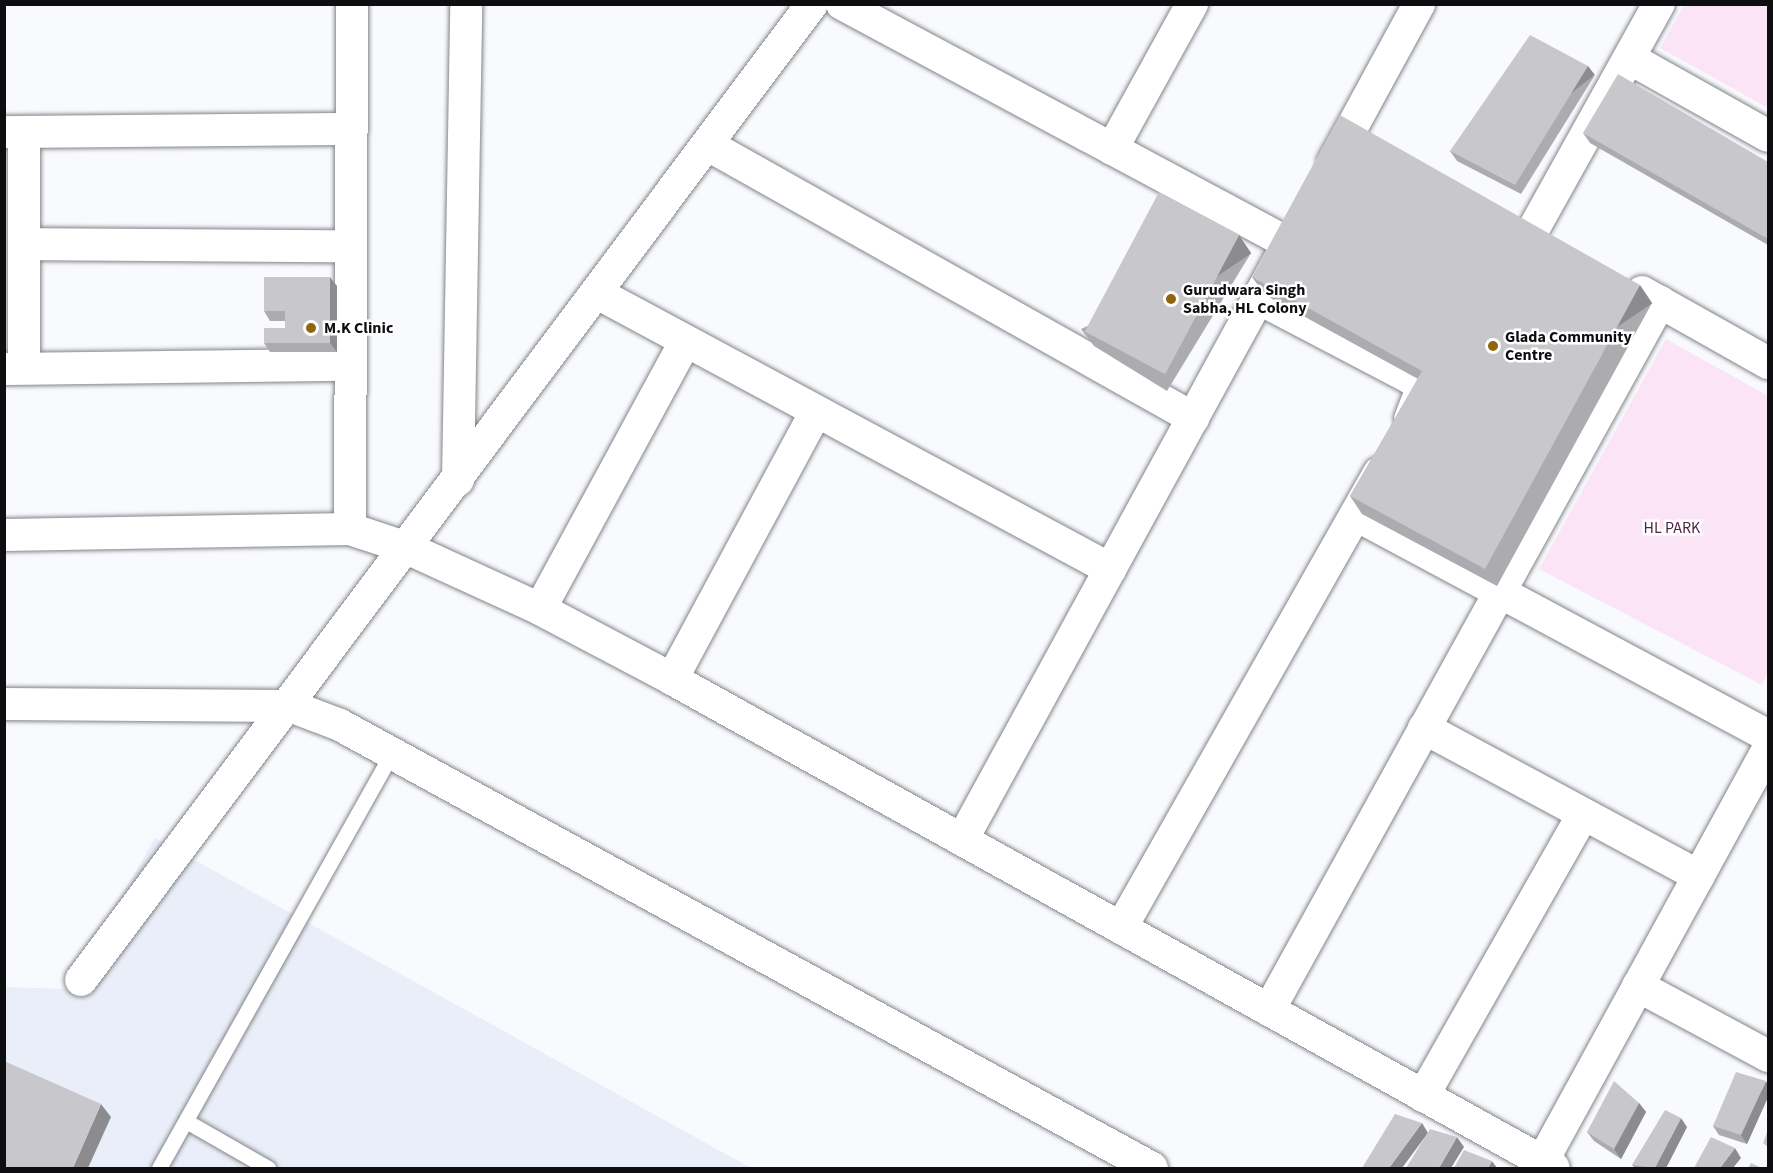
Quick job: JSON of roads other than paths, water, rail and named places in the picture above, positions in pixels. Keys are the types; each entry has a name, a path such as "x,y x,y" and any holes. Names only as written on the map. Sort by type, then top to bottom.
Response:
{"street":[{"path":"350,529 352,4"},
{"path":"458,480 466,4"},
{"path":"81,980 290,706 812,4"},
{"path":"842,4 1288,243"},
{"path":"1112,149 1192,4"},
{"path":"962,840 1419,4"},
{"path":"1533,230 1659,4"},
{"path":"1629,58 1768,136"},
{"path":"1351,128 1382,145"},
{"path":"351,365 14,368 24,244 14,132 352,129"},
{"path":"708,145 1193,418"},
{"path":"1502,213 1562,247"},
{"path":"24,244 351,246"},
{"path":"1611,274 1768,363"},
{"path":"597,293 1110,569"},
{"path":"1120,928 1421,400 1422,388 1258,298"},
{"path":"1269,1010 1660,302"},
{"path":"540,609 685,342"},
{"path":"672,679 816,412"},
{"path":"1356,515 1768,736"},
{"path":"4,535 350,529 407,548 540,609 672,679 1548,1165 1638,987 1768,750"},
{"path":"4,704 290,706 393,751 1152,1168"},
{"path":"1424,728 1700,876"},
{"path":"1423,1096 1583,814"},
{"path":"1638,987 1768,1056"}],"lane":[{"path":"159,1168 393,751"},
{"path":"186,1121 268,1168"}],"place":[{"name":"Gurudwara Singh Sabha, HL Colony","path":"1171,299"},
{"name":"M.K Clinic","path":"311,328"},
{"name":"Glada Community Centre","path":"1493,346"}],"park label":[{"name":"HL PARK","path":"1672,528"}]}
